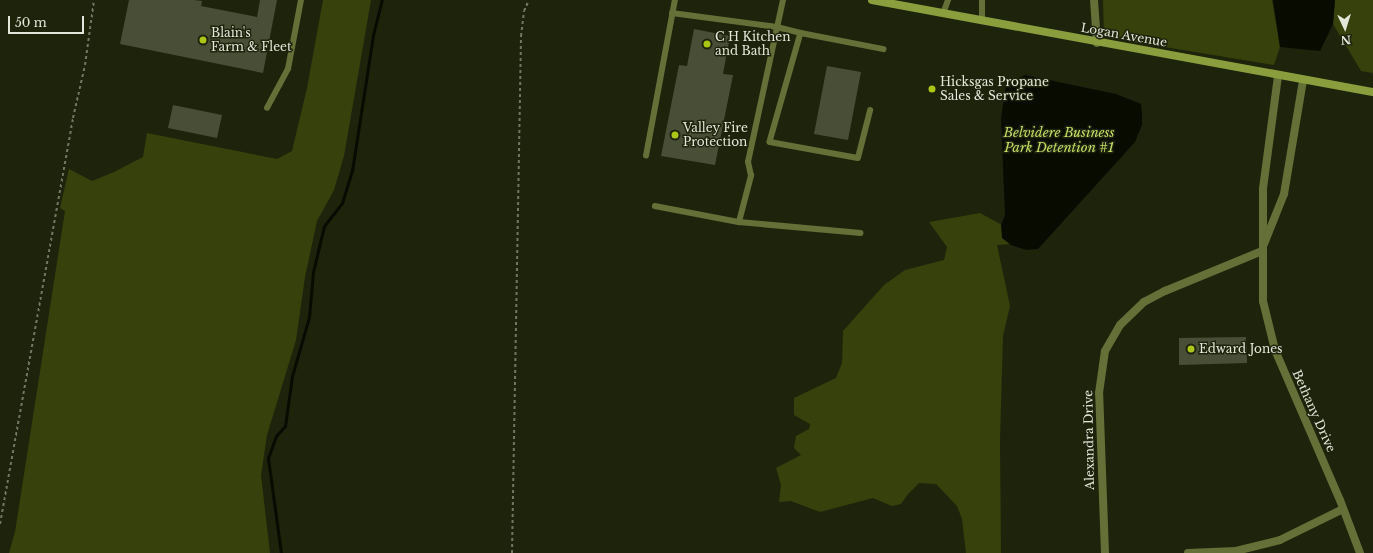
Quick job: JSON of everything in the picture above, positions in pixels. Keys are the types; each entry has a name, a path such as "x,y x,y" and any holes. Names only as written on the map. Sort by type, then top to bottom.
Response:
{"main road":[{"name":"Logan Avenue","path":"872,0 1097,43 1373,92"}],"street":[{"path":"1094,0 1097,43"},
{"name":"Bethany Drive","path":"1278,76 1263,189 1263,301 1275,350 1344,508 1360,553"},
{"name":"Bethany Drive","path":"1262,251 1284,194 1302,80"},
{"name":"Alexandra Drive","path":"1105,553 1099,393 1105,351 1120,324 1144,302 1165,291 1262,251"},
{"path":"1188,553 1236,551 1280,540 1344,508"}],"lane":[{"path":"267,108 288,68 301,0"},
{"path":"646,156 675,0"},
{"path":"739,222 751,176 748,162 783,0"},
{"path":"943,14 948,0"},
{"path":"982,0 982,21"},
{"path":"672,13 777,27 883,49"},
{"path":"801,33 770,142 858,158 870,111"},
{"path":"656,206 739,222 861,233"}],"path":[{"path":"0,524 73,118 85,66 94,0"},
{"path":"512,553 521,36 524,11 529,0"}],"green space":[{"path":"323,0 371,0 344,156 334,190 317,221 305,277 296,340 267,435 261,475 270,553 9,553 15,532 65,211 60,208 69,169 92,181 114,172 143,157 147,133 277,159 292,151 307,88"},
{"path":"1103,0 1272,0 1280,47 1274,65 1104,37"},
{"path":"1335,0 1373,0 1373,73 1361,71 1333,24"},
{"path":"980,213 1002,225 1010,244 997,245 1010,306 1003,336 1000,440 1001,553 966,553 962,519 957,506 936,484 919,483 901,504 892,506 873,498 820,512 791,501 779,502 781,485 776,468 801,455 794,448 796,436 809,429 810,424 794,415 794,398 836,378 842,363 843,331 884,285 905,270 944,260 947,247 929,222"}],"water":[{"path":"1273,0 1335,0 1333,24 1320,51 1280,47"},
{"name":"Belvidere Business Park Detention #1","path":"1025,75 1116,94 1141,104 1142,114 1142,125 1135,142 1038,249 1026,250 1011,245 1002,238 1001,225 1005,215 1001,119 1006,84"}],"building":[{"path":"129,0 202,1 201,6 257,17 260,0 277,0 263,73 120,44"},
{"path":"694,29 730,36 723,74 733,75 715,165 661,156 679,65 687,66"},
{"path":"827,66 861,72 848,140 814,134"},
{"path":"173,105 222,115 217,138 168,128"},
{"path":"1246,337 1247,363 1179,365 1179,338"}],"waterway":[{"path":"281,553 268,458 276,436 285,426 292,376 309,317 313,272 324,226 342,203 352,171 373,35 382,0"}],"place":[{"name":"Blain's Farm & Fleet","path":"203,40"},
{"name":"C H Kitchen and Bath","path":"707,44"},
{"name":"Hicksgas Propane Sales & Service","path":"932,89"},
{"name":"Valley Fire Protection","path":"675,135"},
{"name":"Edward Jones","path":"1191,349"}]}
